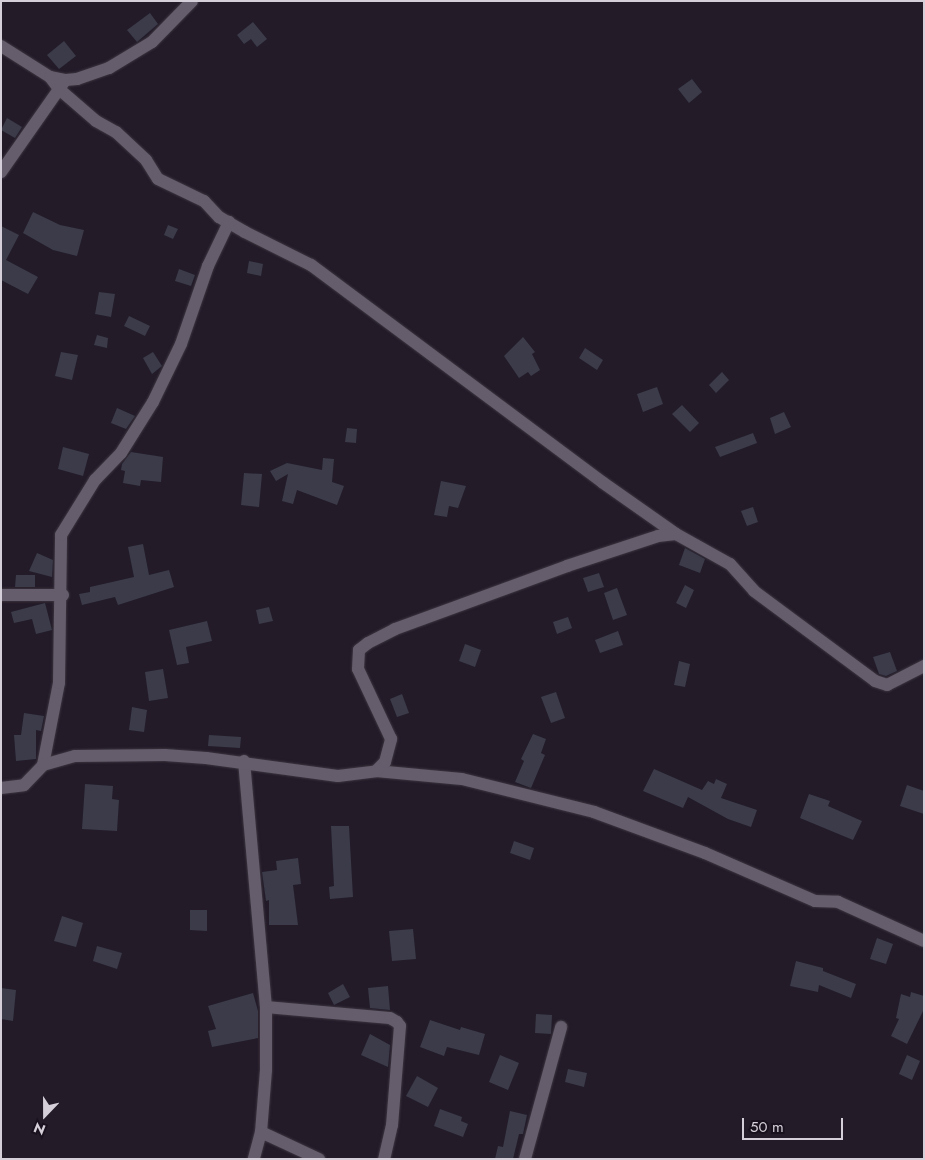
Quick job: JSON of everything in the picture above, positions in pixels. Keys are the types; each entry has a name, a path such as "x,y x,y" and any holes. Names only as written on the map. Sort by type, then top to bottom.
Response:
{"street":[{"path":"1,172 62,85 110,68 136,52 167,28 192,1"},
{"path":"1,46 62,85 96,121 123,138 150,164 158,179 204,201 229,222 311,265 676,534 730,564 754,591 875,681 887,685 924,666"},
{"path":"42,765 57,704 63,595 60,544 66,525 95,480 121,453 153,402 181,344 208,266 229,222"},
{"path":"376,771 385,762 390,739 358,669 359,650 368,643 395,629 568,566 658,536 676,534"},
{"path":"1,595 63,595"},
{"path":"1,788 24,785 42,765 55,760 84,756 165,755 244,761 308,774 358,775 376,771 462,779 594,812 705,853 815,902 838,902 924,942"},
{"path":"244,761 266,1007 260,1132 254,1159"},
{"path":"266,1007 390,1018 400,1026 392,1125 384,1159"},
{"path":"525,1159 561,1027"},
{"path":"260,1132 318,1159"}],"building":[{"path":"150,13 158,24 137,42 127,30"},
{"path":"253,22 267,39 257,47 251,39 244,44 237,35"},
{"path":"64,41 76,56 59,69 47,55"},
{"path":"692,79 702,92 689,103 678,89"},
{"path":"7,118 22,127 15,138 1,130"},
{"path":"33,212 60,225 84,230 77,256 53,250 23,233"},
{"path":"168,225 178,229 173,239 164,235"},
{"path":"1,226 19,235 6,260 38,277 28,294 1,280"},
{"path":"249,261 263,264 261,276 247,273"},
{"path":"179,269 195,275 191,286 175,281"},
{"path":"99,292 115,294 111,317 95,314"},
{"path":"129,316 150,326 145,336 124,326"},
{"path":"97,335 108,338 107,348 94,345"},
{"path":"523,337 535,352 532,354 540,370 531,376 528,372 519,378 504,356"},
{"path":"585,348 603,360 597,370 579,358"},
{"path":"61,352 78,355 72,380 55,376"},
{"path":"153,352 162,366 152,374 143,358"},
{"path":"722,372 729,380 716,393 709,385"},
{"path":"657,387 663,404 643,412 637,394"},
{"path":"682,405 699,423 690,432 672,414"},
{"path":"117,408 135,416 126,429 111,423"},
{"path":"784,412 791,427 775,434 770,418"},
{"path":"347,428 357,429 356,443 345,442"},
{"path":"753,433 757,443 720,457 715,447"},
{"path":"63,447 89,454 83,476 58,469"},
{"path":"131,452 163,457 161,482 141,480 140,486 123,483 125,471 121,470 122,464"},
{"path":"323,458 334,459 332,482 344,486 337,505 297,490 293,504 282,501 288,474 276,481 270,471 287,463 322,470"},
{"path":"244,473 262,474 259,507 241,505"},
{"path":"441,481 466,486 458,508 449,506 447,517 434,515"},
{"path":"753,507 758,522 747,526 741,511"},
{"path":"143,544 149,575 169,570 174,587 118,605 115,597 82,605 79,594 90,592 90,587 134,577 128,547"},
{"path":"685,548 705,559 700,573 679,565"},
{"path":"37,553 53,560 52,577 29,571"},
{"path":"599,573 604,587 588,592 583,578"},
{"path":"16,575 35,575 35,587 15,587"},
{"path":"685,585 694,590 686,608 676,603"},
{"path":"617,588 627,615 613,620 604,593"},
{"path":"45,603 52,630 36,634 32,619 14,623 11,612"},
{"path":"269,607 273,621 259,624 256,610"},
{"path":"568,617 572,628 557,634 553,622"},
{"path":"207,621 212,641 186,647 189,663 177,665 169,630"},
{"path":"618,631 623,645 600,653 595,640"},
{"path":"465,644 481,650 475,667 459,661"},
{"path":"890,652 897,671 886,676 879,674 873,657"},
{"path":"679,661 690,664 685,687 674,685"},
{"path":"163,669 168,698 149,701 145,672"},
{"path":"556,692 565,718 551,723 541,697"},
{"path":"402,694 409,713 397,717 390,699"},
{"path":"132,707 147,710 144,732 129,730"},
{"path":"24,713 44,716 41,731 36,730 36,759 16,761 14,735 21,735"},
{"path":"533,734 546,739 541,753 545,755 531,788 515,782 524,761 521,759"},
{"path":"209,735 241,737 240,748 208,746"},
{"path":"654,769 702,790 708,781 714,784 716,779 727,784 721,798 757,810 751,827 728,819 688,797 683,808 643,791"},
{"path":"85,784 113,786 112,799 119,800 117,831 82,829"},
{"path":"907,785 924,791 924,814 900,806"},
{"path":"809,794 830,801 828,806 862,821 853,840 800,818"},
{"path":"331,826 349,826 353,897 330,899 329,887 334,886"},
{"path":"514,841 534,848 530,860 510,853"},
{"path":"298,858 301,884 293,885 298,925 269,925 269,900 266,901 262,872 277,870 276,861"},
{"path":"190,910 207,910 207,931 190,930"},
{"path":"62,916 83,923 76,947 54,941"},
{"path":"413,929 416,959 392,961 389,931"},
{"path":"877,938 893,944 886,964 870,959"},
{"path":"97,946 122,953 117,969 93,961"},
{"path":"796,961 823,968 823,971 856,984 851,998 819,985 818,992 790,986"},
{"path":"343,984 350,997 334,1005 328,993"},
{"path":"388,986 390,1010 370,1008 368,988"},
{"path":"1,988 16,990 13,1021 1,1019"},
{"path":"911,992 924,996 924,1009 907,1044 891,1036 899,1019 896,1018 901,994 910,997"},
{"path":"253,993 258,1011 258,1038 212,1047 208,1031 216,1029 208,1006"},
{"path":"536,1014 552,1015 551,1034 535,1033"},
{"path":"430,1020 460,1030 461,1027 485,1034 479,1055 447,1047 444,1056 420,1047"},
{"path":"370,1034 390,1045 388,1067 361,1055"},
{"path":"500,1055 519,1063 508,1090 489,1082"},
{"path":"907,1055 920,1061 912,1080 899,1074"},
{"path":"568,1069 587,1073 584,1087 565,1082"},
{"path":"417,1076 438,1088 428,1107 406,1096"},
{"path":"440,1109 462,1117 461,1121 468,1124 463,1137 434,1126"},
{"path":"510,1111 527,1115 523,1134 519,1134 513,1159 495,1159 498,1146 503,1147"}]}
